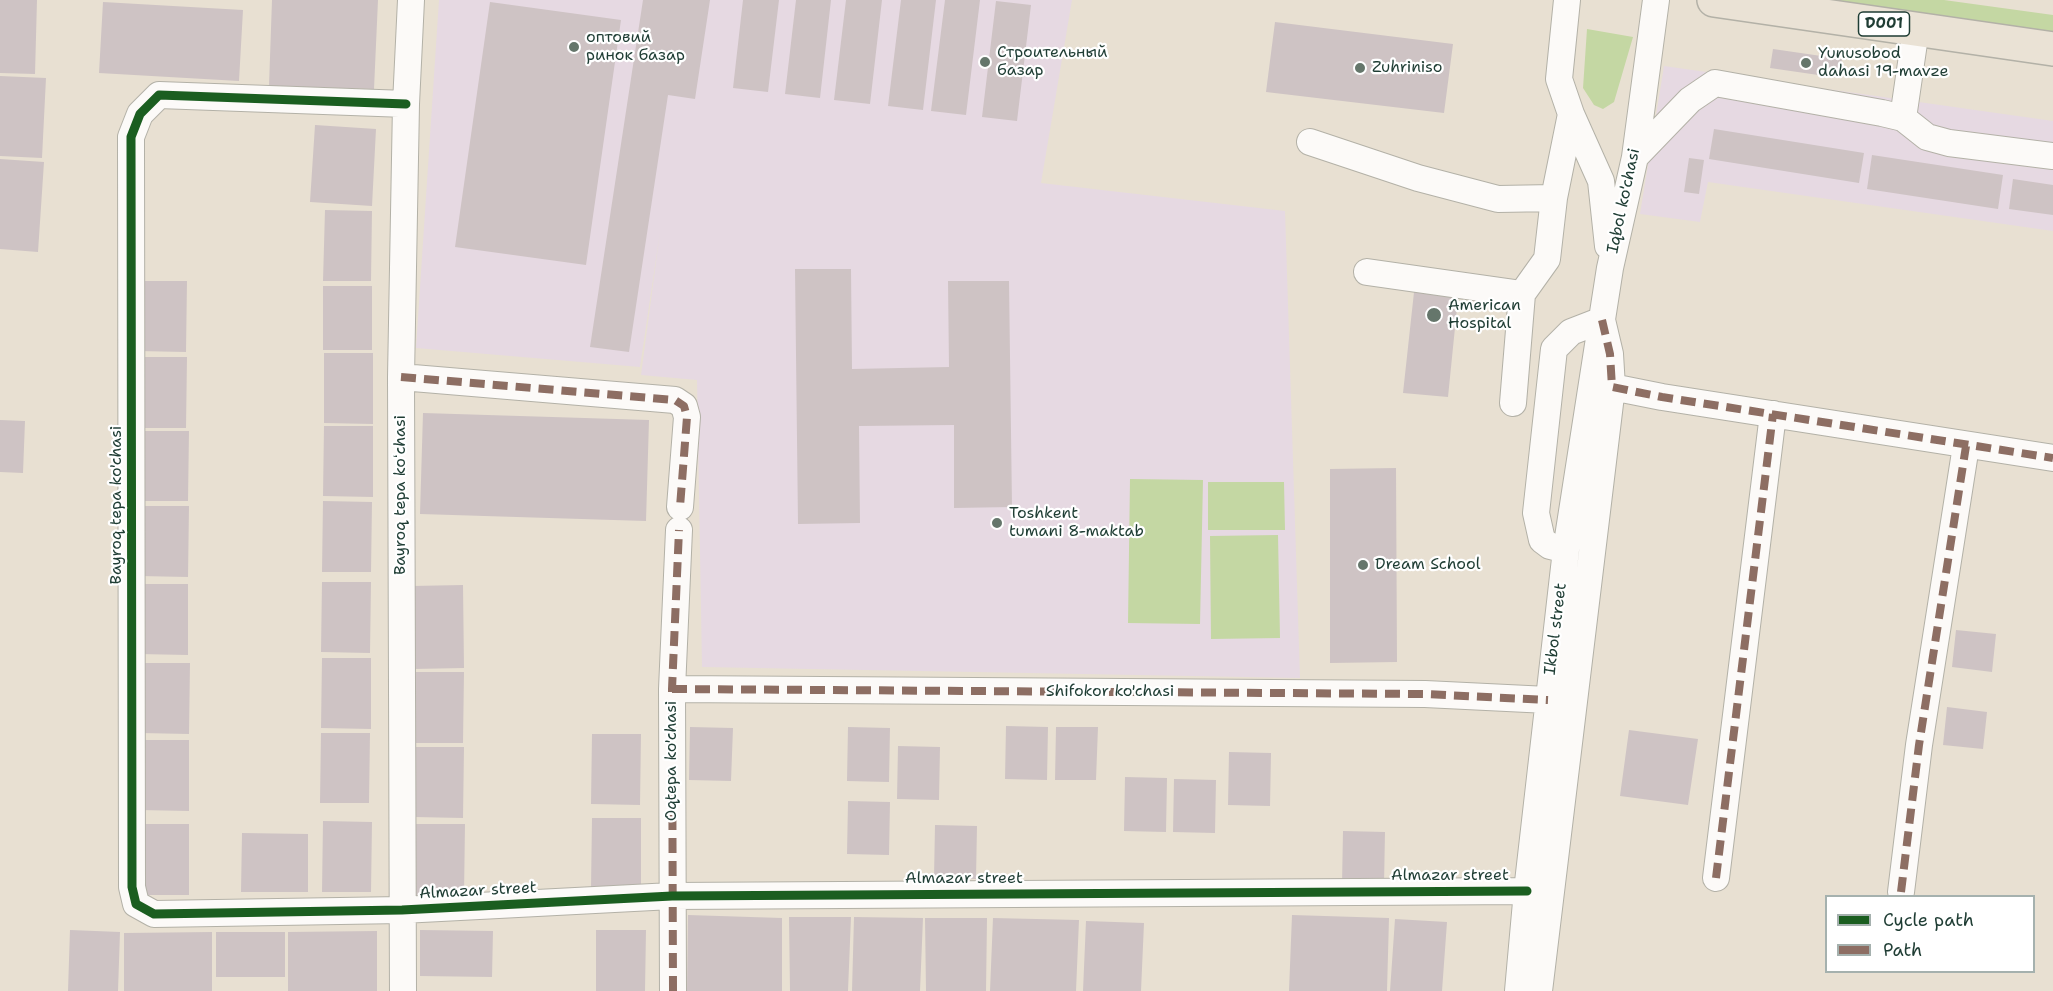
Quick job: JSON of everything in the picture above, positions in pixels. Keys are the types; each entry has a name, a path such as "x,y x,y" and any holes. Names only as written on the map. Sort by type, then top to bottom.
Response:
{"highway":[{"name":"D001","path":"1714,0 2053,49"}],"street":[{"name":"Bayroq tepa koʻchasi","path":"403,991 401,377 406,104 411,0"},
{"name":"Iqbol ko'chasi","path":"1567,0 1559,79 1571,114 1601,181 1610,268"},
{"name":"Iqbol ko'chasi","path":"1610,268 1635,157 1656,0"},
{"path":"1903,118 1916,29"},
{"path":"1635,157 1690,99 1715,83 1903,118 1927,137 1938,140 2053,156"},
{"name":"Bayroq tepa ko'chasi","path":"402,910 154,914 136,904 132,887 131,137 140,114 159,95 406,104"},
{"path":"1513,403 1522,294 1547,259 1554,198 1571,114"},
{"path":"1310,142 1418,178 1498,199 1554,198"},
{"name":"Ikbol street","path":"1518,991 1527,891 1566,550 1610,268"},
{"path":"1367,272 1522,294"},
{"path":"1539,991 1612,387 1610,354 1602,320 1570,332 1554,350 1536,513 1542,540 1550,546 1566,550"},
{"name":"Oqtepa ko'chasi","path":"401,377 675,400 684,406 687,417 672,689 673,991"},
{"path":"1612,387 1966,446 2053,458"},
{"path":"1716,878 1773,414"},
{"path":"1901,892 1919,745 1966,446"},
{"name":"Shifokor ko'chasi","path":"672,689 1425,694 1548,700"},
{"name":"Almazar street","path":"402,910 672,896 1527,891"}],"shaded area":[{"name":"Toshkent tumani 8-maktab","path":"439,0 1072,0 1041,183 1285,211 1300,678 702,667 697,380 641,375 660,232 640,367 416,348"},
{"path":"1664,66 2053,121 2053,231 1708,182 1700,222 1640,214"}],"green space":[{"path":"1824,0 1944,0 2053,15 2053,32"},
{"path":"1587,29 1633,37 1614,102 1603,109 1594,105 1583,88"},
{"path":"1130,479 1203,480 1200,624 1128,623"},
{"path":"1208,482 1284,482 1285,530 1208,530"},
{"path":"1278,535 1280,638 1211,639 1210,536"}],"building":[{"path":"0,0 37,0 35,74 0,73"},
{"path":"272,0 378,0 374,89 269,86"},
{"path":"643,0 710,0 695,99 668,95 629,352 590,347"},
{"path":"743,0 779,0 768,92 733,88"},
{"path":"796,0 831,0 820,98 785,94"},
{"path":"846,0 882,0 870,104 834,100"},
{"path":"901,0 936,0 923,110 888,106"},
{"path":"945,0 980,0 966,115 931,111"},
{"path":"996,1 1031,5 1017,121 982,117"},
{"path":"103,2 243,10 239,81 99,73"},
{"path":"490,2 621,20 586,265 455,247"},
{"path":"1275,22 1453,44 1444,113 1266,92"},
{"name":"Yunusobod dahasi 19-mavze","path":"1773,49 1842,59 1839,78 1770,68"},
{"path":"0,76 46,78 42,158 0,156"},
{"path":"315,125 376,129 372,206 310,202"},
{"path":"1714,129 1864,153 1859,183 1709,159"},
{"path":"1872,155 2003,175 1998,209 1867,189"},
{"path":"1689,158 1704,160 1699,194 1684,192"},
{"path":"0,159 44,162 38,252 0,249"},
{"path":"2013,179 2053,185 2053,215 2009,209"},
{"path":"325,210 372,211 371,281 323,281"},
{"path":"795,269 851,269 852,369 949,367 948,281 1009,281 1012,507 954,508 954,425 859,426 860,523 798,524"},
{"path":"138,281 187,281 186,352 137,351"},
{"name":"American Hospital","path":"1415,283 1459,288 1448,397 1403,393"},
{"path":"323,286 372,286 372,350 323,350"},
{"path":"324,353 373,353 373,424 324,423"},
{"path":"137,357 187,357 186,428 136,428"},
{"path":"423,413 649,420 646,521 420,514"},
{"path":"0,420 25,421 23,473 0,472"},
{"path":"324,426 373,426 373,497 323,496"},
{"path":"139,431 189,431 188,501 139,501"},
{"name":"Dream School","path":"1396,468 1397,662 1330,663 1330,469"},
{"path":"323,501 372,502 371,572 322,572"},
{"path":"139,506 189,506 188,577 139,576"},
{"path":"322,582 371,582 370,653 321,652"},
{"path":"139,584 188,584 188,655 138,654"},
{"path":"463,585 464,668 413,669 412,586"},
{"path":"1956,630 1996,634 1992,672 1952,667"},
{"path":"322,658 371,658 371,729 321,728"},
{"path":"140,663 190,663 189,734 140,733"},
{"path":"414,672 464,672 463,743 414,743"},
{"path":"1947,707 1987,712 1983,749 1943,745"},
{"path":"1006,726 1048,727 1047,780 1005,779"},
{"path":"690,727 733,728 731,781 689,780"},
{"path":"848,727 890,728 889,782 847,781"},
{"path":"1056,727 1098,727 1096,780 1055,780"},
{"path":"1629,730 1698,739 1688,805 1620,796"},
{"path":"321,733 370,733 369,803 320,803"},
{"path":"592,734 641,734 640,805 591,804"},
{"path":"140,740 189,740 189,811 139,810"},
{"path":"898,746 940,747 939,800 897,799"},
{"path":"414,747 464,747 463,818 414,817"},
{"path":"1229,752 1271,753 1270,806 1228,805"},
{"path":"1125,777 1167,778 1166,832 1124,831"},
{"path":"1174,779 1216,780 1215,833 1173,832"},
{"path":"848,801 890,802 889,855 847,854"},
{"path":"592,818 641,818 641,888 591,888"},
{"path":"323,821 372,822 371,892 322,892"},
{"path":"140,824 189,824 189,895 139,895"},
{"path":"415,824 465,824 464,895 414,895"},
{"path":"935,825 977,826 976,879 934,878"},
{"path":"1343,831 1385,832 1384,885 1342,885"},
{"path":"242,833 308,834 308,892 241,892"},
{"path":"688,915 782,918 782,991 687,991"},
{"path":"1292,915 1389,918 1387,991 1289,991"},
{"path":"789,917 851,917 848,991 790,991"},
{"path":"854,917 923,918 920,991 852,991"},
{"path":"925,918 987,918 986,991 926,991"},
{"path":"993,918 1079,920 1076,991 990,991"},
{"path":"1395,919 1447,922 1442,991 1390,991"},
{"path":"1086,921 1144,923 1141,991 1083,991"},
{"path":"70,930 120,932 118,991 68,991"},
{"path":"420,930 493,931 492,977 420,976"},
{"path":"596,930 646,930 645,991 596,991"},
{"path":"377,931 377,991 288,991 288,932"},
{"path":"212,932 212,991 124,991 124,933"},
{"path":"216,932 285,932 285,977 216,977"}],"marked path":[{"path":"1602,320 1610,354 1612,387 1662,397 2053,458"},
{"path":"401,377 675,400 684,406 687,417 680,507"},
{"path":"1716,878 1773,414"},
{"path":"1901,892 1919,745 1966,446"},
{"path":"673,991 672,689 679,530"},
{"path":"672,689 1425,694 1548,700"}],"cycle path":[{"path":"406,104 159,95 140,114 131,137 132,887 136,904 154,914 402,910 672,896 1527,891"}],"place":[{"name":"оптовий ринок базар","path":"574,47"},
{"name":"Строительный базар","path":"985,62"},
{"name":"Yunusobod dahasi 19-mavze","path":"1806,63"},
{"name":"Zuhriniso","path":"1360,68"},
{"name":"American Hospital","path":"1434,315"},
{"name":"Toshkent tumani 8-maktab","path":"997,523"},
{"name":"Dream School","path":"1363,565"}]}
